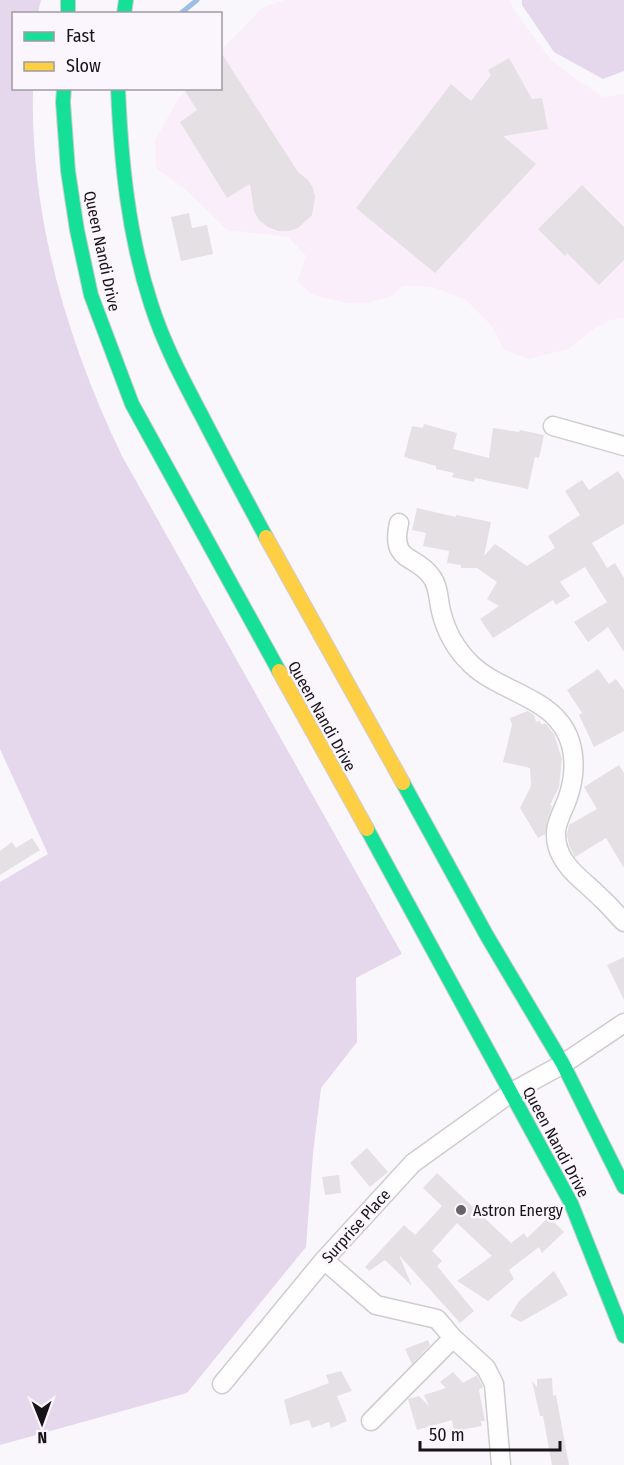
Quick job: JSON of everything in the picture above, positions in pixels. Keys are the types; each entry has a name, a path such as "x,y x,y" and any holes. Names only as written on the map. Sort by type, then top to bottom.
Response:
{"main road":[{"name":"Queen Nandi Drive","path":"64,90 68,171 77,230 91,295 132,404 571,1203 624,1336"},
{"name":"Queen Nandi Drive","path":"118,90 121,151 138,258 151,304 170,355 240,490 487,936 563,1064 624,1187"}],"street":[{"path":"552,426 624,446"},
{"path":"399,523 397,534 400,549 405,557 425,570 432,578 437,589 446,631 455,646 484,675 542,708 555,717 567,732 574,756 567,799 554,828 557,847 564,862 624,922"},
{"name":"Surprise Place","path":"222,1384 324,1260 413,1163 512,1092 563,1064 624,1023"},
{"path":"324,1260 376,1305 437,1319 453,1338 486,1368 492,1377 501,1465"},
{"path":"371,1421 453,1338"}],"shaded area":[{"path":"0,0 41,0 38,12 12,12 12,90 33,90 34,137 45,231 69,323 84,368 122,456 402,954 356,978 357,1042 321,1088 313,1153 306,1247 187,1393 0,1445 0,882 48,854 0,749"},
{"path":"285,0 510,0 514,10 551,60 604,97 624,94 624,318 611,320 595,328 568,349 529,359 504,350 492,326 466,300 433,287 403,286 392,296 367,303 348,303 313,295 297,282 306,256 288,237 227,230 184,188 156,168 155,140 178,99 186,90 222,90 222,49 263,7"},
{"path":"522,0 624,0 624,71 603,79 554,52 522,5"}],"building":[{"path":"222,54 298,172 308,180 313,188 315,197 312,215 298,228 278,231 259,220 254,211 250,184 227,198 180,122 197,110 184,90 222,90"},
{"path":"509,58 532,99 542,98 548,129 503,136 536,164 435,273 356,208 451,84 471,101 491,75 488,70"},
{"path":"582,185 624,227 624,260 599,285 567,253 565,256 538,229"},
{"path":"189,213 192,228 207,225 213,254 181,261 171,217"},
{"path":"424,424 457,433 453,449 489,458 493,428 544,435 539,458 535,457 528,489 475,478 474,482 452,477 454,473 404,457 412,426 423,428"},
{"path":"618,471 624,480 624,524 592,543 607,568 615,563 624,578 624,652 608,627 588,642 574,622 607,602 585,567 560,582 570,596 556,605 553,600 493,638 480,619 499,606 487,599 497,582 477,568 461,568 461,565 447,563 449,551 423,546 426,533 412,530 417,508 491,522 484,556 495,544 527,566 555,548 548,536 580,515 565,491 582,480 589,490"},
{"path":"598,669 609,684 616,679 624,690 624,731 594,747 579,715 582,713 567,690"},
{"path":"528,711 534,715 536,722 546,724 554,734 562,759 559,787 550,805 552,806 545,834 538,838 520,808 531,786 530,768 503,762 512,725 510,718"},
{"path":"619,765 624,773 624,868 606,838 575,857 567,835 569,825 597,809 584,787"},
{"path":"32,838 40,850 0,875 0,851 12,842 16,848"},
{"path":"624,957 624,1000 607,965"},
{"path":"367,1148 388,1172 370,1187 350,1163"},
{"path":"437,1173 511,1243 524,1233 527,1238 549,1217 564,1232 542,1253 539,1247 509,1270 514,1279 488,1301 457,1281 492,1256 457,1223 432,1251 442,1261 437,1266 474,1311 460,1323 399,1255 412,1286 385,1260 369,1271 365,1267 404,1225 415,1235 442,1206 423,1188"},
{"path":"339,1175 341,1193 325,1195 322,1177"},
{"path":"554,1271 568,1295 521,1322 510,1316 519,1301"},
{"path":"428,1340 430,1345 412,1364 405,1349"},
{"path":"341,1371 352,1391 337,1396 347,1421 331,1428 329,1422 312,1428 309,1420 290,1425 284,1400 329,1383 326,1375"},
{"path":"453,1372 463,1383 477,1375 483,1387 479,1390 485,1421 481,1421 482,1426 454,1431 452,1420 417,1430 408,1399 419,1396 429,1406 424,1395 446,1388 440,1382"},
{"path":"552,1378 553,1396 556,1395 569,1465 552,1465 543,1416 540,1416 532,1381 537,1387 537,1379"}],"waterway":[{"path":"182,12 197,0"}],"traffic: fast":[{"path":"68,0 68,12"},
{"path":"124,12 126,0"},
{"path":"64,90 68,171 77,230 91,295 132,404 279,671"},
{"path":"118,90 121,143 131,224 151,304 182,377 266,537"},
{"path":"403,783 487,936 563,1064 624,1187"},
{"path":"367,829 571,1203 624,1336"}],"traffic: slow":[{"path":"266,537 403,783"},
{"path":"279,671 367,829"}],"place":[{"name":"Astron Energy","path":"461,1210"}]}
